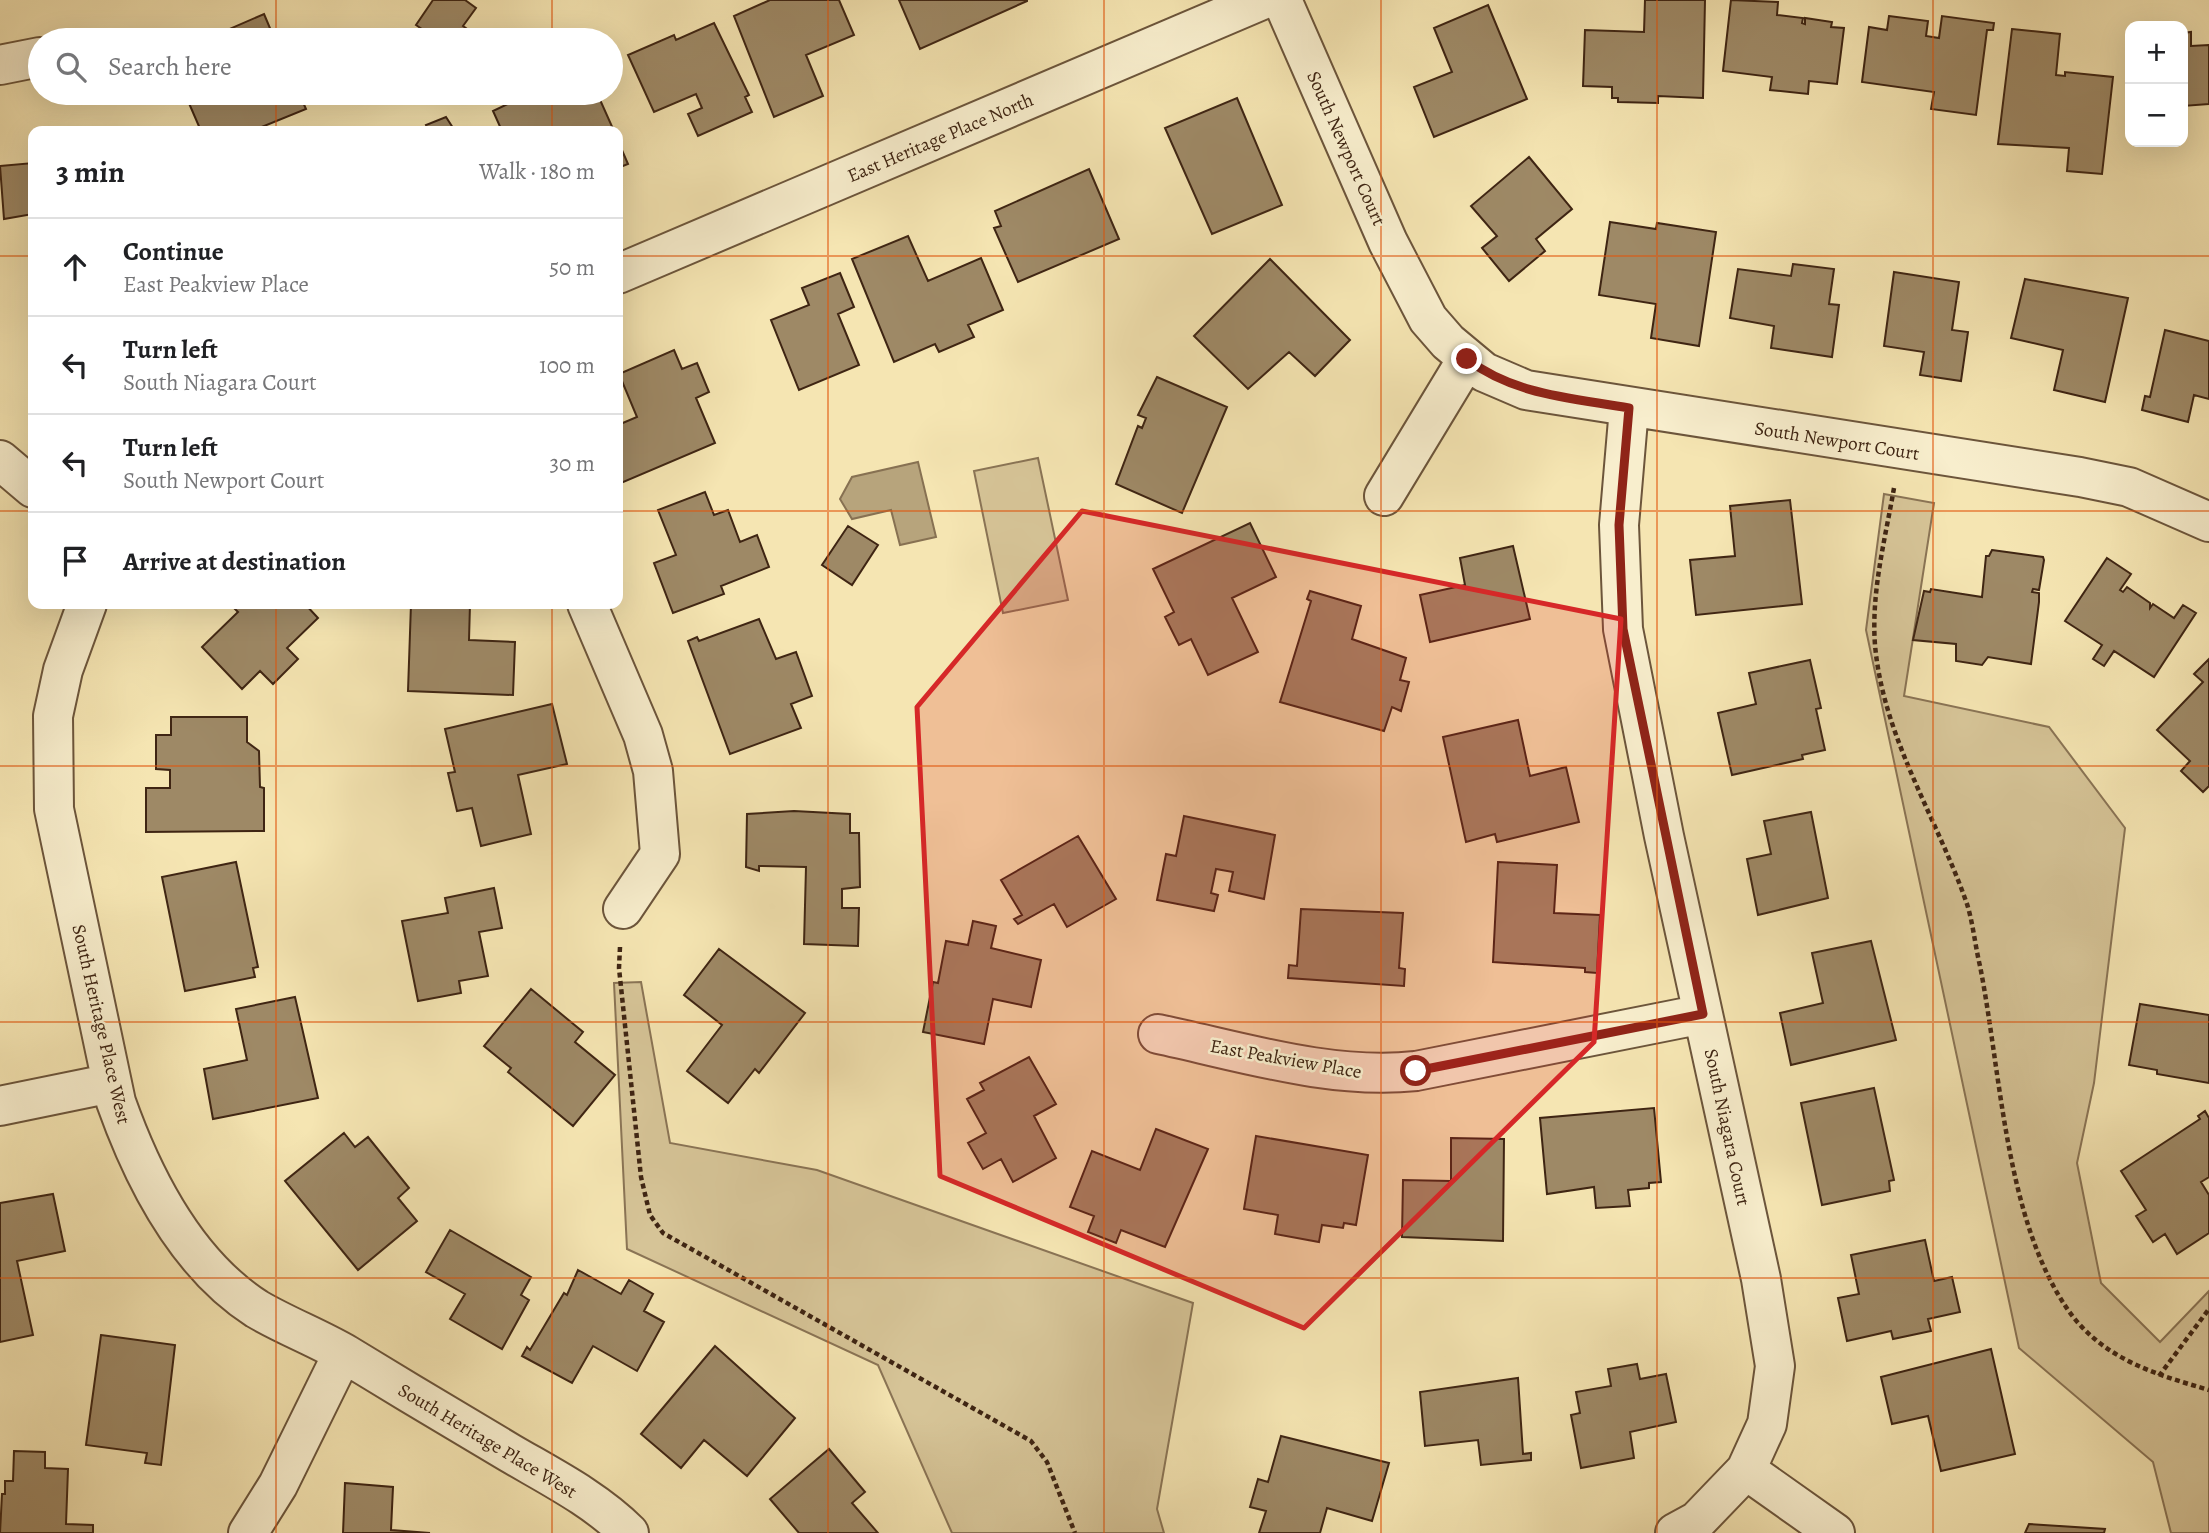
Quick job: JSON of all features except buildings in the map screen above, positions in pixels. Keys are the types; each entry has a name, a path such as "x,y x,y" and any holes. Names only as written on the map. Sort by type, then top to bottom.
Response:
{"street":[{"name":"East Heritage Place North","path":"623,272 1262,0"},
{"name":"South Newport Court","path":"1282,0 1388,242 1429,319 1467,359 1484,372 1526,390 2129,487 2209,523"},
{"path":"0,65 28,59"},
{"path":"1384,496 1467,359"},
{"name":"South Niagara Court","path":"1629,408 1619,525 1623,629 1761,1279 1775,1366 1767,1424 1746,1470 1712,1508 1697,1521 1675,1533"},
{"path":"0,460 28,484"},
{"name":"South Heritage Place West","path":"85,609 63,670 53,716 54,809 112,1083 130,1142 156,1197 188,1241 219,1276 256,1308 343,1353 588,1500 629,1533"},
{"path":"589,609 643,735 653,771 660,854 623,909"},
{"name":"East Peakview Place","path":"1158,1034 1318,1068 1378,1075 1416,1071 1703,1014"},
{"path":"0,1106 112,1083"},
{"path":"248,1533 278,1485 343,1353"},
{"path":"1746,1470 1835,1533"}],"path":[{"path":"1900,450 1874,600 1875,646 1896,736 1967,906 1988,1006 2004,1124 2023,1205 2046,1267 2067,1308 2104,1346 2131,1365 2209,1390"},
{"path":"623,909 619,968 641,1177 650,1215 663,1233 1031,1441 1047,1462 1074,1533"},
{"path":"2159,1376 2209,1309"}],"highlighted area":[{"path":"1082,511 1621,619 1594,1042 1304,1328 940,1176 917,707"}],"shaded area":[{"path":"1038,458 1068,600 1003,613 974,471"},
{"path":"918,462 936,537 900,545 891,510 852,519 840,499 852,477"},
{"path":"1884,494 1934,503 1904,696 2049,727 2125,828 2094,1083 2077,1163 2101,1283 2160,1342 2209,1291 2209,1533 2171,1533 2153,1462 2019,1348 1866,630"},
{"path":"641,982 670,1143 817,1170 1193,1303 1157,1509 1164,1533 952,1533 878,1365 627,1249 614,983"}],"route":[{"path":"1416,1071 1703,1014 1623,629 1619,581 1619,525 1629,408 1526,390 1484,372 1467,359"}]}
